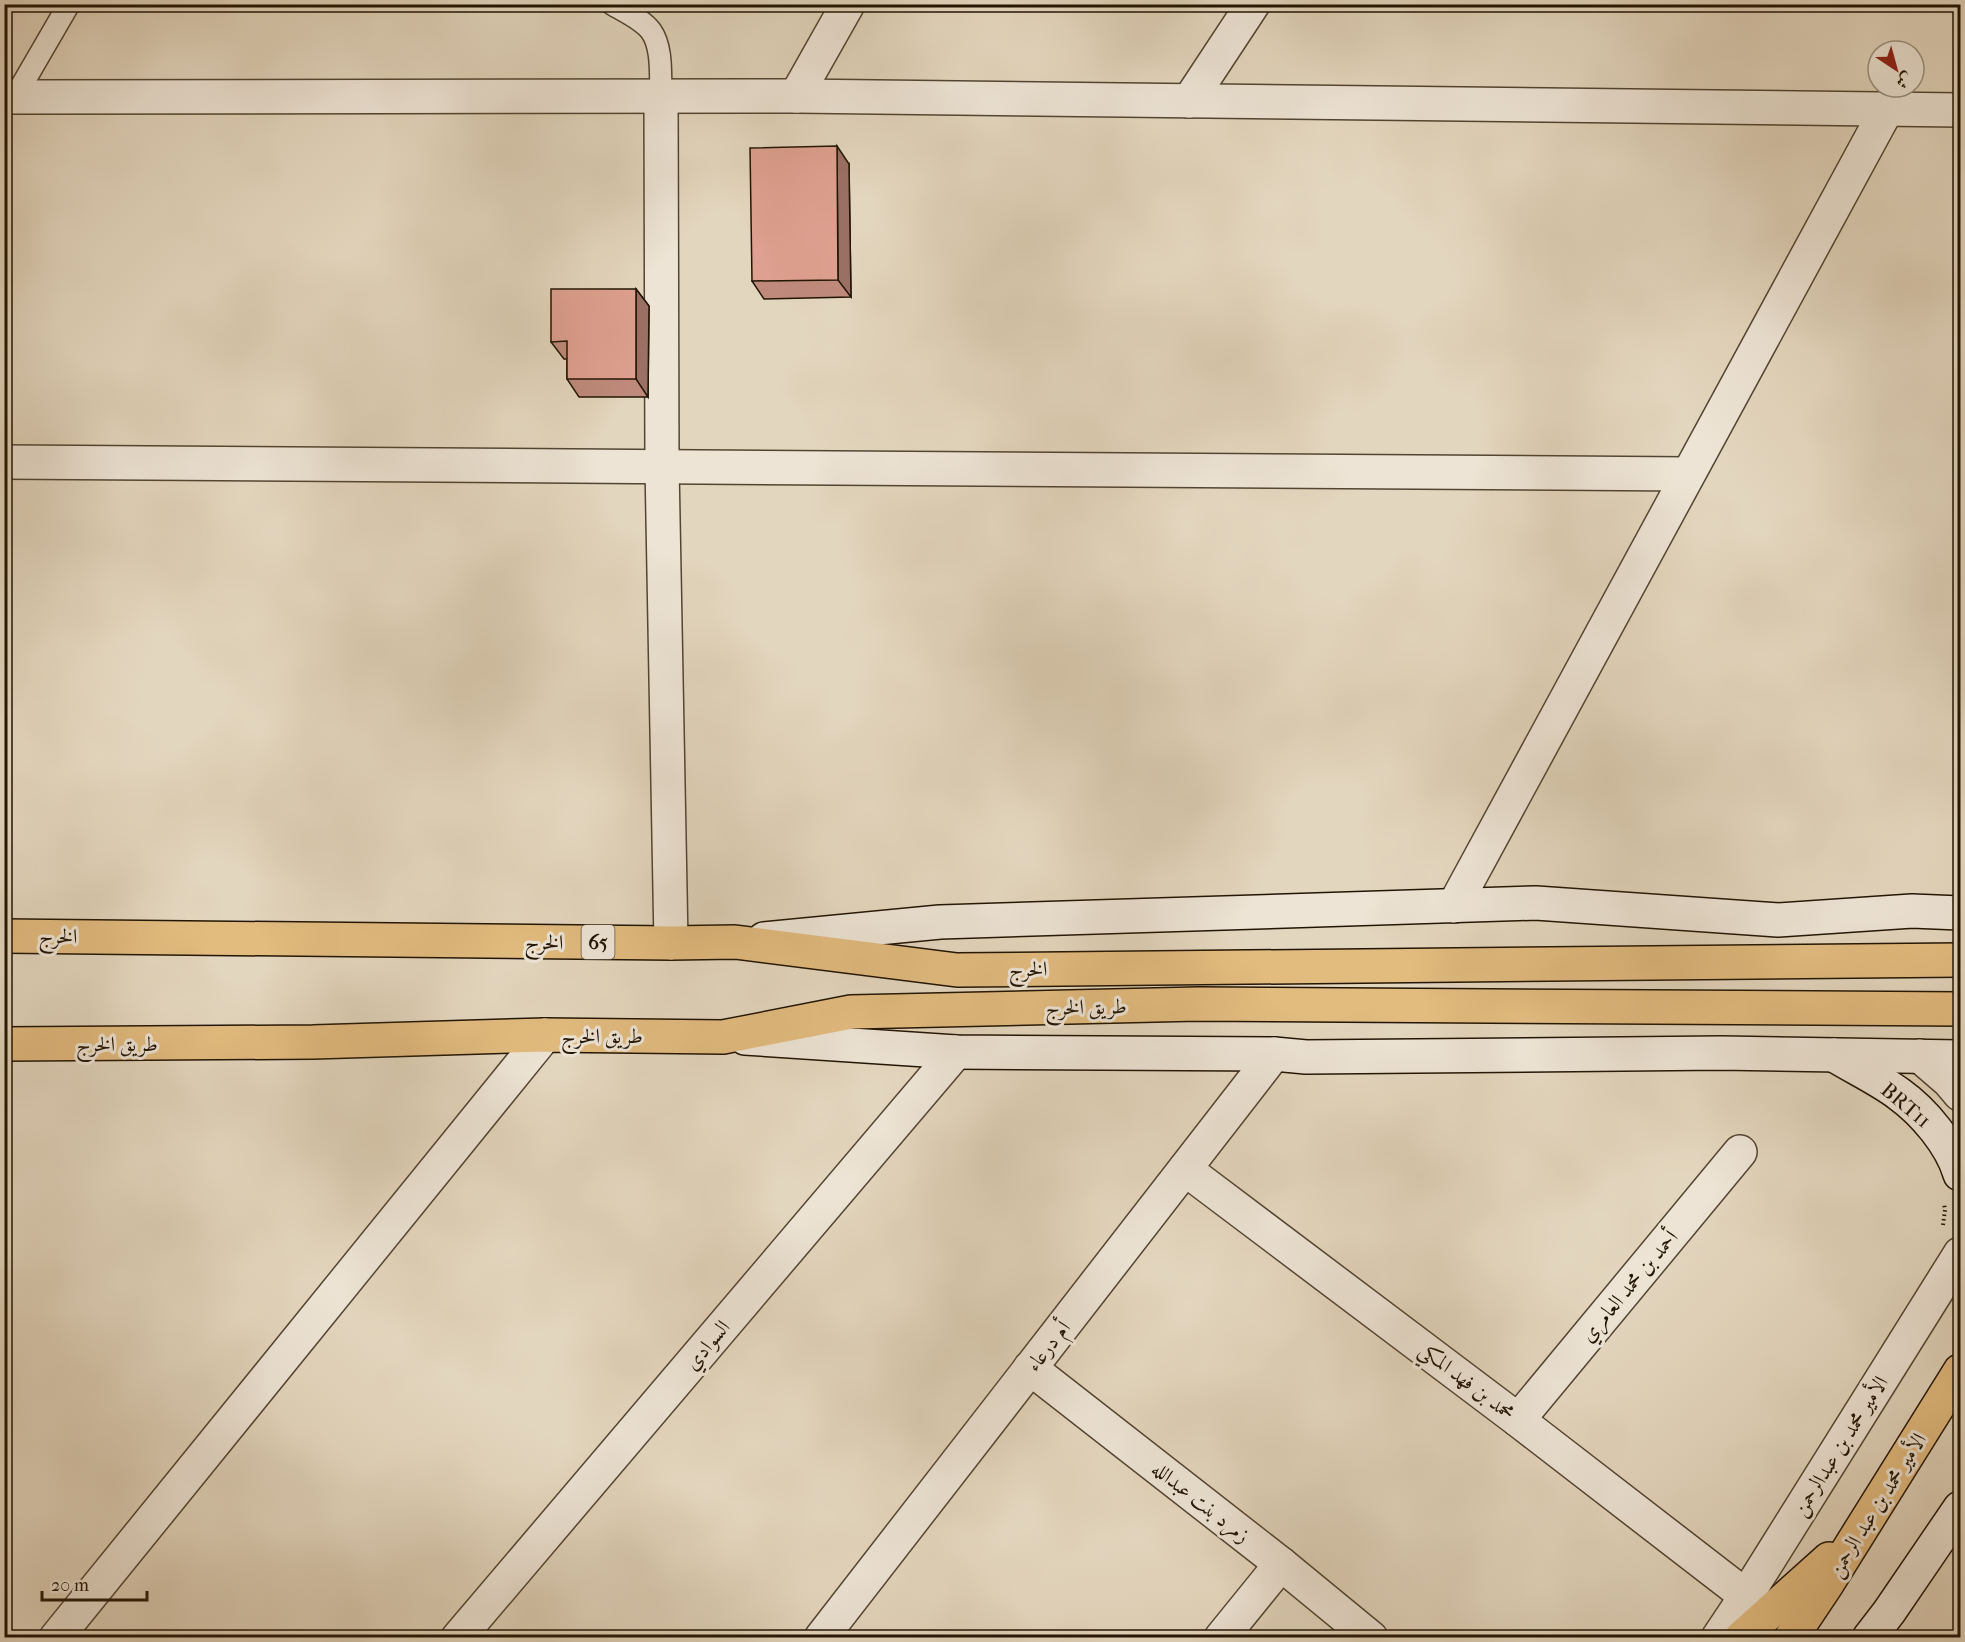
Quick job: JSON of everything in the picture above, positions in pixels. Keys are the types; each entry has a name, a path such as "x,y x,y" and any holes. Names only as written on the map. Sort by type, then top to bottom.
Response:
{"main road":[{"name":"الخرج","path":"4,936 735,942 957,970 1960,960"},
{"name":"طريق الخرج","path":"4,1044 313,1042 545,1035 723,1037 851,1012 1198,1004 1960,1009"},
{"name":"الأمير محمد بن عبد الرحمن","path":"1791,1638 1960,1371"},
{"path":"1741,1638 1812,1576 1864,1524"}],"street":[{"path":"796,96 848,4"},
{"path":"1189,101 1253,4"},
{"path":"661,96 662,466 671,943"},
{"path":"10,97 796,96 1960,110"},
{"path":"1454,906 1887,109"},
{"path":"4,462 1688,474"},
{"path":"1912,911 1960,900"},
{"path":"735,942 940,922 1536,903 1778,920 1912,911 1960,913"},
{"path":"56,1638 545,1035"},
{"path":"723,1037 956,1052 1274,1054 1306,1057 1721,1053 1960,1057"},
{"name":"السوادي","path":"458,1638 956,1052"},
{"name":"أم درعاء","path":"821,1638 1274,1054"},
{"name":"BRT11","path":"1833,1054 1899,1094 1936,1129 1957,1164 1960,1174"},
{"path":"1920,1056 1949,1081 1960,1094"},
{"name":"أحمد بن محمد العامري","path":"1518,1420 1740,1152"},
{"name":"محمد بن فهد المكي","path":"1185,1169 1518,1420 1746,1596"},
{"name":"الأمير محمد بن عبدالرحمن","path":"1718,1638 1960,1254"},
{"name":"زمرد بنت عبدالله","path":"1030,1368 1281,1564 1371,1638"},
{"path":"1869,1638 1960,1508"},
{"path":"1221,1638 1281,1564"}],"lane":[{"path":"10,97 69,4"},
{"path":"612,4 637,18 651,31 658,48 661,96"}],"building":[{"path":"837,146 838,280 752,281 750,148"},
{"path":"551,289 636,289 636,379 567,379 567,341 551,342"}]}
